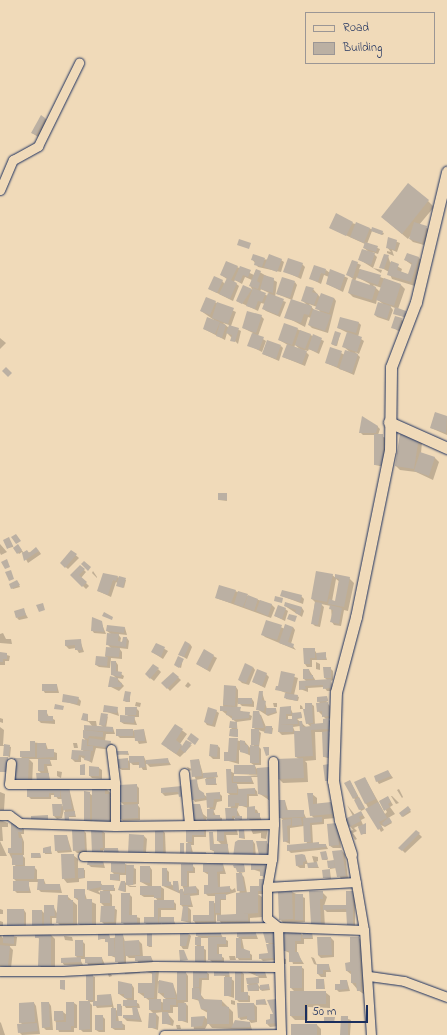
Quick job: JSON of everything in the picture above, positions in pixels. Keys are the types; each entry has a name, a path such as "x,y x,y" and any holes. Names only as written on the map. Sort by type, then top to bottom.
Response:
{"street":[{"path":"0,190 13,160 38,146 79,63"},
{"path":"371,1035 369,976 364,930 351,854 340,820 333,781 336,692 371,550 390,450 389,422 391,367 416,302 445,187 447,172"},
{"path":"389,422 447,448"},
{"path":"111,749 115,784 115,826"},
{"path":"273,761 274,824 272,859 267,888 266,918 278,927"},
{"path":"11,763 8,784 115,784"},
{"path":"184,773 189,823"},
{"path":"0,815 9,815 20,823 115,826 189,823 274,824"},
{"path":"84,856 272,859"},
{"path":"267,888 356,882"},
{"path":"0,930 278,927 364,930"},
{"path":"164,1035 281,1034 278,927"},
{"path":"0,971 62,971 154,966 278,967"},
{"path":"369,976 404,981 447,997"}],"building":[{"path":"41,115 45,118 36,135 31,133"},
{"path":"408,183 429,200 402,234 381,217"},
{"path":"336,213 353,222 346,236 329,228"},
{"path":"356,222 370,228 364,243 350,237"},
{"path":"414,222 427,226 422,243 409,239"},
{"path":"372,227 383,231 382,235 371,231"},
{"path":"388,237 397,240 395,250 386,248"},
{"path":"239,239 251,243 249,249 237,245"},
{"path":"365,242 378,246 376,252 363,248"},
{"path":"362,249 375,253 371,265 358,260"},
{"path":"407,253 419,257 411,282 387,275 391,261 399,264 397,270 408,274 412,263 404,260"},
{"path":"253,254 265,258 262,267 254,265 255,261 251,260"},
{"path":"269,254 282,259 277,272 264,267"},
{"path":"384,254 389,255 384,269 379,268"},
{"path":"288,258 303,263 298,277 283,272"},
{"path":"352,260 358,262 353,278 346,275"},
{"path":"226,261 238,266 231,280 237,283 230,299 219,294 227,278 220,275"},
{"path":"314,265 326,269 325,274 321,273 318,282 309,279"},
{"path":"240,266 251,270 248,277 243,275 240,282 234,280"},
{"path":"256,269 261,271 257,281 260,283 258,289 249,286"},
{"path":"330,269 345,275 340,290 326,284"},
{"path":"360,269 381,275 378,285 357,278"},
{"path":"264,275 274,278 273,293 260,289"},
{"path":"214,276 223,280 217,293 208,289"},
{"path":"282,277 295,281 290,298 276,294"},
{"path":"384,278 401,284 394,306 376,300"},
{"path":"352,279 376,287 372,300 348,293"},
{"path":"243,285 252,289 242,304 236,301"},
{"path":"306,286 314,288 312,292 318,294 314,305 301,301"},
{"path":"253,288 266,293 262,302 258,301 255,309 246,306"},
{"path":"268,293 284,299 278,315 262,309"},
{"path":"321,293 334,298 329,313 315,309"},
{"path":"206,297 216,301 210,315 200,311"},
{"path":"291,299 312,306 309,315 304,314 301,323 284,318"},
{"path":"217,302 234,308 228,324 212,318"},
{"path":"378,302 391,306 387,319 374,315"},
{"path":"395,307 406,311 404,317 393,314"},
{"path":"313,309 331,315 325,331 308,325"},
{"path":"247,311 262,315 256,333 242,328"},
{"path":"395,316 402,318 398,330 391,328"},
{"path":"207,317 220,322 215,334 203,329"},
{"path":"340,317 359,322 356,333 337,328"},
{"path":"220,323 226,325 222,338 216,336"},
{"path":"284,323 298,328 292,345 278,340"},
{"path":"229,325 239,328 235,342 230,341 232,335 226,333"},
{"path":"300,330 311,334 305,349 295,345"},
{"path":"335,331 341,333 336,346 331,344"},
{"path":"347,332 362,337 357,352 342,347"},
{"path":"252,333 264,337 259,350 247,346"},
{"path":"313,334 322,338 317,352 308,349"},
{"path":"267,340 281,345 276,359 262,354"},
{"path":"287,344 307,351 302,364 282,357"},
{"path":"330,347 342,351 337,367 325,363"},
{"path":"345,350 358,354 352,373 339,369"},
{"path":"6,367 12,373 8,377 2,371"},
{"path":"435,412 447,416 446,433 430,428"},
{"path":"362,416 378,426 376,433 359,433"},
{"path":"374,434 383,434 383,465 374,465"},
{"path":"400,434 419,437 414,469 395,466"},
{"path":"420,452 435,457 429,476 414,471"},
{"path":"218,493 227,493 227,500 218,500"},
{"path":"16,534 21,541 16,544 11,537"},
{"path":"9,537 13,546 7,549 3,540"},
{"path":"18,544 22,550 17,554 13,548"},
{"path":"36,547 39,551 24,561 22,553 27,550 29,553"},
{"path":"71,550 77,554 65,568 60,563"},
{"path":"7,559 10,567 5,569 1,562"},
{"path":"84,561 91,567 88,571 81,564"},
{"path":"80,565 85,569 79,575 87,582 82,587 70,575"},
{"path":"11,570 14,579 9,581 5,572"},
{"path":"316,571 333,574 327,602 311,599"},
{"path":"103,573 118,576 116,581 113,580 108,595 97,591"},
{"path":"335,574 350,577 344,607 328,604 329,599 335,601 339,579 335,578"},
{"path":"119,576 126,578 123,588 116,586"},
{"path":"17,580 20,585 11,589 9,584"},
{"path":"219,585 236,590 231,603 215,598"},
{"path":"282,590 302,595 300,602 280,596"},
{"path":"238,591 248,594 243,607 234,604"},
{"path":"248,595 258,599 254,611 244,607"},
{"path":"275,596 283,598 282,603 274,601"},
{"path":"260,600 272,604 268,616 256,611"},
{"path":"285,602 302,607 300,615 295,613 296,610 284,606"},
{"path":"315,602 322,603 318,625 311,624"},
{"path":"43,603 45,610 39,612 36,605"},
{"path":"278,605 286,608 282,619 274,616"},
{"path":"330,605 342,608 339,624 330,622 333,610 329,609"},
{"path":"24,608 26,615 16,618 14,611"},
{"path":"104,612 113,617 112,620 102,616"},
{"path":"289,614 297,616 295,622 287,619"},
{"path":"92,617 102,621 104,632 91,631"},
{"path":"266,620 282,625 277,640 261,635"},
{"path":"285,624 293,627 288,642 294,644 293,648 279,643"},
{"path":"107,625 125,627 124,633 106,631"},
{"path":"107,633 119,634 118,641 122,642 123,637 127,637 126,647 106,645"},
{"path":"81,639 82,650 75,650 75,645 65,646 65,640"},
{"path":"185,641 190,644 184,657 178,655"},
{"path":"156,643 165,647 161,657 151,652"},
{"path":"106,647 120,648 119,657 105,656"},
{"path":"303,648 315,648 315,658 310,658 310,664 304,664"},
{"path":"204,649 214,655 207,670 196,664"},
{"path":"0,652 7,653 7,659 3,659 3,662 0,662"},
{"path":"326,652 326,659 317,660 316,653"},
{"path":"96,656 108,657 107,666 95,665"},
{"path":"178,656 184,659 179,668 174,665"},
{"path":"111,661 116,661 116,671 122,672 121,677 111,675"},
{"path":"245,663 253,667 246,683 238,680"},
{"path":"153,664 159,668 150,679 145,674"},
{"path":"323,667 331,667 331,678 324,678"},
{"path":"257,669 267,673 262,686 252,682"},
{"path":"303,669 309,669 310,675 313,675 313,679 303,679"},
{"path":"281,671 295,674 291,693 275,690 276,686 278,686"},
{"path":"173,672 179,677 167,689 161,683"},
{"path":"110,676 118,678 118,682 122,683 121,687 108,687"},
{"path":"331,679 331,688 323,689 323,685 305,686 306,689 299,690 299,681"},
{"path":"42,684 57,684 57,691 42,691"},
{"path":"224,685 236,686 235,706 223,705"},
{"path":"125,691 131,692 129,702 123,701"},
{"path":"259,691 263,691 262,700 266,701 264,711 256,710"},
{"path":"285,693 298,695 297,701 284,698"},
{"path":"63,694 79,697 77,704 62,702"},
{"path":"327,696 328,701 317,702 317,697"},
{"path":"238,698 252,698 252,704 238,704"},
{"path":"328,702 329,716 322,717 322,711 317,712 316,703"},
{"path":"305,703 312,703 313,723 306,724 303,709 305,709"},
{"path":"55,704 64,706 63,710 54,709"},
{"path":"104,705 118,707 117,713 103,712"},
{"path":"220,706 241,707 240,711 250,712 249,718 232,720 232,716 226,715 227,711 220,711"},
{"path":"291,706 291,714 286,714 286,719 292,719 292,713 301,712 302,718 297,718 298,724 280,725 293,725 293,732 278,732 280,707"},
{"path":"125,707 137,707 136,715 125,715"},
{"path":"208,707 217,710 212,725 204,722"},
{"path":"266,708 276,708 276,712 266,715"},
{"path":"38,710 47,710 47,716 53,716 53,721 38,721"},
{"path":"253,711 259,711 264,728 252,728"},
{"path":"83,713 88,714 87,721 81,720"},
{"path":"101,713 108,714 105,726 99,725"},
{"path":"120,715 135,716 134,723 120,722"},
{"path":"329,718 329,729 311,730 313,756 295,757 294,731 300,731 299,721 302,721 303,727 311,726 311,724 323,723 323,719"},
{"path":"230,721 237,722 237,728 229,728"},
{"path":"175,724 183,729 176,740 182,745 176,754 161,744"},
{"path":"84,725 113,727 113,732 84,730"},
{"path":"266,726 272,726 272,734 264,733"},
{"path":"116,729 133,729 133,736 116,736"},
{"path":"144,729 145,741 135,741 134,730"},
{"path":"230,729 238,729 238,737 229,736"},
{"path":"251,729 259,729 259,745 251,745"},
{"path":"83,730 103,732 103,737 89,736 88,739 83,738"},
{"path":"329,731 330,757 323,757 322,732"},
{"path":"191,733 199,739 195,745 187,739"},
{"path":"89,738 111,741 110,748 88,745"},
{"path":"229,738 238,738 236,761 224,761 224,752 228,752"},
{"path":"82,739 87,740 87,746 93,746 93,751 81,750"},
{"path":"186,740 192,743 185,753 180,749"},
{"path":"240,740 245,741 245,745 248,745 248,754 240,752"},
{"path":"30,741 35,741 35,757 20,757 20,751 30,751"},
{"path":"37,743 46,743 46,749 54,749 54,757 37,758"},
{"path":"4,744 10,745 9,756 3,756"},
{"path":"210,744 218,745 217,757 209,756"},
{"path":"250,745 259,746 259,763 250,763"},
{"path":"263,747 269,747 269,755 266,756"},
{"path":"72,750 91,751 90,761 84,760 85,756 79,755 78,760 71,759"},
{"path":"116,751 128,751 128,754 116,755"},
{"path":"129,756 144,756 145,767 139,768 139,762 129,763"},
{"path":"0,757 8,757 8,772 0,772"},
{"path":"14,758 29,758 28,781 13,781"},
{"path":"128,758 128,768 118,768 118,759"},
{"path":"168,758 169,763 146,764 146,760"},
{"path":"303,758 304,778 278,779 275,759"},
{"path":"38,759 50,759 50,764 44,764 44,771 38,771"},
{"path":"199,759 202,776 192,777 190,760"},
{"path":"85,764 85,775 80,775 80,765"},
{"path":"329,764 330,781 325,781 323,765"},
{"path":"234,765 255,765 256,774 234,774"},
{"path":"89,766 99,767 99,776 89,776"},
{"path":"269,767 271,800 268,800 268,796 258,794 257,768"},
{"path":"226,769 231,769 232,783 237,783 237,793 227,793"},
{"path":"388,770 391,776 376,782 374,776"},
{"path":"217,772 217,777 203,778 203,773"},
{"path":"36,773 49,773 49,782 37,782"},
{"path":"233,776 251,776 252,782 233,782"},
{"path":"365,777 376,799 365,804 354,782"},
{"path":"216,778 216,784 206,785 205,779"},
{"path":"197,779 198,789 204,793 205,798 192,800 189,780"},
{"path":"350,780 358,796 353,799 344,783"},
{"path":"137,784 137,802 120,802 119,785"},
{"path":"182,786 183,796 179,797 178,792 161,793 161,788"},
{"path":"27,787 60,787 60,797 54,797 54,793 49,793 49,797 27,797"},
{"path":"69,787 72,809 63,810 60,788"},
{"path":"92,787 105,787 105,794 109,794 109,821 92,821"},
{"path":"255,788 255,794 247,794 247,806 239,806 239,803 235,803 235,806 228,807 228,795 238,795 238,789"},
{"path":"84,791 90,792 90,821 84,821"},
{"path":"220,792 220,799 214,799 213,807 207,808 206,793"},
{"path":"307,793 313,793 313,804 331,802 332,814 310,816"},
{"path":"388,796 391,802 388,804 390,807 384,811 379,801"},
{"path":"359,797 365,808 359,810 354,800"},
{"path":"279,800 285,800 286,810 304,810 304,817 279,818"},
{"path":"378,802 387,818 379,822 382,827 378,830 365,809"},
{"path":"52,804 62,804 60,816 53,816"},
{"path":"138,804 138,818 119,819 119,805"},
{"path":"193,804 200,804 204,820 193,820"},
{"path":"255,806 255,813 260,813 260,818 247,819 247,807"},
{"path":"408,806 411,810 402,817 399,813"},
{"path":"225,808 237,808 237,816 242,816 242,819 235,819 235,816 232,816 232,820 226,820"},
{"path":"207,809 214,809 213,815 220,815 220,820 207,820"},
{"path":"75,811 75,816 69,816 69,822 65,822 64,812"},
{"path":"361,811 363,815 359,817 361,821 349,827 345,819"},
{"path":"48,815 48,821 31,821 31,816"},
{"path":"322,817 322,822 310,823 311,842 304,842 303,818"},
{"path":"389,817 392,822 384,826 382,823"},
{"path":"292,818 301,818 302,825 292,826"},
{"path":"291,819 291,825 287,826 288,841 283,842 282,820"},
{"path":"11,823 22,826 22,832 18,832 19,838 22,838 22,853 8,853 8,848 11,848"},
{"path":"337,823 339,845 329,846 327,824"},
{"path":"366,823 366,833 361,835 358,827"},
{"path":"186,826 204,826 204,835 192,835 192,842 186,842"},
{"path":"244,826 244,838 239,838 239,827"},
{"path":"217,827 235,827 235,832 224,832 224,841 217,841"},
{"path":"155,829 163,829 163,856 155,856"},
{"path":"72,830 84,830 85,850 73,851"},
{"path":"91,830 102,830 103,848 100,848 100,852 92,853"},
{"path":"416,830 420,833 402,851 398,848"},
{"path":"209,832 213,832 213,844 228,844 228,857 214,857 214,850 210,850"},
{"path":"129,834 144,835 143,854 128,853"},
{"path":"54,835 67,835 70,850 55,851"},
{"path":"238,840 253,840 253,857 233,857 235,842"},
{"path":"256,841 267,841 267,855 259,855"},
{"path":"319,842 319,844 326,844 326,847 287,851 287,845"},
{"path":"180,843 184,843 184,854 180,854"},
{"path":"186,843 191,843 191,852 206,852 206,858 186,854"},
{"path":"51,846 51,853 43,853 43,848"},
{"path":"104,848 118,848 118,853 104,853"},
{"path":"342,850 346,876 337,877 332,851"},
{"path":"326,851 328,859 322,860 320,852"},
{"path":"31,853 40,853 41,857 31,858"},
{"path":"61,854 74,854 75,878 62,879"},
{"path":"12,855 23,855 23,865 12,865"},
{"path":"295,855 305,855 306,861 303,862 303,865 296,866"},
{"path":"88,859 103,860 103,865 87,865"},
{"path":"334,860 335,868 328,868 327,861"},
{"path":"317,862 318,867 308,868 307,863"},
{"path":"111,863 125,863 125,873 111,872"},
{"path":"223,863 223,871 217,872 218,887 230,886 230,892 204,894 204,885 208,885 208,872 203,872 203,864"},
{"path":"265,863 265,876 260,876 260,869 251,870 251,864"},
{"path":"181,864 193,864 193,871 187,871 187,886 181,886"},
{"path":"244,864 245,872 237,872 233,865"},
{"path":"126,865 134,865 133,885 126,885"},
{"path":"13,866 35,866 34,879 13,879"},
{"path":"140,866 150,866 150,883 140,882"},
{"path":"78,868 84,868 84,878 78,878"},
{"path":"162,868 167,868 167,881 171,882 171,886 162,886"},
{"path":"330,869 330,878 323,878 322,870"},
{"path":"236,873 242,873 245,891 237,891"},
{"path":"110,874 119,874 119,880 110,880"},
{"path":"38,879 44,879 44,884 60,884 60,890 37,890"},
{"path":"259,879 264,879 265,891 258,891 258,913 243,914 248,914 248,921 217,921 217,915 236,914 236,893 250,892 250,886 259,886"},
{"path":"13,881 29,881 29,891 13,891"},
{"path":"87,881 101,881 101,887 87,890"},
{"path":"121,881 125,881 125,892 118,890"},
{"path":"173,881 178,881 179,893 173,889"},
{"path":"101,885 114,885 114,890 101,890"},
{"path":"140,886 161,886 161,898 154,898 154,895 140,895"},
{"path":"196,886 197,893 184,894 184,887"},
{"path":"74,889 85,889 85,899 92,899 92,924 78,924 78,898 74,898"},
{"path":"180,889 183,889 184,895 190,894 191,905 180,905"},
{"path":"100,891 110,891 110,903 100,903"},
{"path":"292,891 293,919 279,920 278,892"},
{"path":"309,891 323,891 323,899 320,899 321,924 311,924"},
{"path":"346,891 353,891 353,925 347,925 346,909 323,910 323,905 346,905"},
{"path":"121,893 130,893 129,915 137,915 137,923 121,923"},
{"path":"215,894 226,894 226,899 220,899 220,913 215,913"},
{"path":"295,894 303,894 303,920 295,920"},
{"path":"58,895 68,895 68,900 73,900 73,923 56,923"},
{"path":"154,900 174,900 174,908 158,908 158,923 144,923 144,917 154,917"},
{"path":"209,901 214,901 214,921 193,921 193,915 209,915"},
{"path":"44,905 54,905 55,916 50,916 50,924 54,924 54,928 44,928"},
{"path":"101,906 115,906 114,922 100,922"},
{"path":"183,906 188,906 188,921 181,921"},
{"path":"7,909 24,909 24,928 7,927"},
{"path":"32,910 42,910 42,927 32,927"},
{"path":"159,917 174,917 174,923 159,923"},
{"path":"275,928 275,943 266,943 262,929"},
{"path":"256,930 256,936 237,937 237,931"},
{"path":"196,931 221,931 221,936 196,936"},
{"path":"303,931 312,931 312,938 302,938"},
{"path":"284,932 301,933 301,941 295,941 295,952 298,952 302,962 289,962 289,951 284,951"},
{"path":"3,933 14,934 14,944 3,943"},
{"path":"147,933 152,933 152,946 147,946"},
{"path":"180,933 189,933 186,946 180,946"},
{"path":"35,934 51,934 51,966 38,966 39,938 35,938"},
{"path":"98,934 109,934 110,938 114,938 115,956 108,956 108,942 105,942 105,938 98,940"},
{"path":"115,934 123,934 124,962 115,962"},
{"path":"195,937 201,937 201,945 195,945"},
{"path":"208,937 226,937 226,944 217,944 217,954 222,954 222,960 208,960"},
{"path":"317,937 331,937 332,955 318,955"},
{"path":"350,937 359,937 361,991 357,991 356,983 351,983 351,971 346,971 345,963 350,962"},
{"path":"236,938 241,938 241,948 250,951 250,958 236,958"},
{"path":"75,940 83,940 83,956 75,956"},
{"path":"139,940 140,955 125,956 124,941"},
{"path":"266,944 274,944 274,958 259,959 259,954 268,953"},
{"path":"0,945 10,946 8,966 0,965"},
{"path":"195,946 204,946 204,962 195,962"},
{"path":"179,950 184,950 188,960 180,961"},
{"path":"135,956 151,956 152,961 135,961"},
{"path":"81,957 81,962 61,963 61,958"},
{"path":"85,957 102,957 102,963 85,963"},
{"path":"317,964 329,964 329,970 323,970 323,974 317,974"},
{"path":"290,966 302,966 302,988 290,988"},
{"path":"146,968 156,968 154,998 144,998 144,993 138,993 138,983 152,983 152,972 146,972"},
{"path":"264,968 265,975 256,976 255,972 247,972 246,969"},
{"path":"235,970 241,970 241,992 248,992 248,1000 235,1000"},
{"path":"193,971 207,971 207,978 199,978 199,987 193,988"},
{"path":"214,971 229,971 229,975 214,976"},
{"path":"177,972 186,972 186,1000 177,1000"},
{"path":"86,973 93,973 93,1000 86,1000"},
{"path":"224,977 232,977 231,996 224,996"},
{"path":"258,977 259,983 247,984 246,978"},
{"path":"316,979 324,979 324,989 316,989"},
{"path":"60,980 65,980 65,990 60,989"},
{"path":"159,980 173,983 176,998 164,998 164,993 158,993"},
{"path":"340,980 347,980 348,989 335,990 335,984 340,984"},
{"path":"118,981 132,984 132,998 124,998 124,994 118,994"},
{"path":"258,984 259,990 248,991 247,985"},
{"path":"269,984 269,989 260,990 260,985"},
{"path":"192,988 199,988 202,999 222,1000 222,1006 229,1007 229,1024 207,1024 207,1010 201,1009 198,999 192,999"},
{"path":"290,991 326,991 326,1004 304,1004 304,1016 290,1016"},
{"path":"111,994 112,1005 93,1006 93,1001 97,1001 97,995"},
{"path":"149,999 161,999 161,1010 149,1010"},
{"path":"163,999 176,999 176,1005 170,1005 170,1010 163,1010"},
{"path":"265,999 266,1004 256,1005 256,1000"},
{"path":"276,999 278,1023 266,1024 266,1020 270,1019 270,1014 273,1014 267,1000"},
{"path":"123,1000 137,1000 137,1006 123,1006"},
{"path":"79,1001 90,1001 90,1029 79,1030"},
{"path":"34,1002 35,1022 19,1023 19,1003"},
{"path":"41,1002 49,1002 50,1027 42,1028"},
{"path":"66,1002 74,1002 74,1026 71,1026 71,1030 56,1030 56,1022 66,1022"},
{"path":"178,1003 186,1003 186,1021 178,1021"},
{"path":"237,1003 254,1003 255,1020 247,1020 247,1016 238,1018"},
{"path":"117,1004 121,1004 122,1016 117,1016"},
{"path":"132,1007 137,1007 140,1020 123,1018 123,1015 133,1015"},
{"path":"111,1008 116,1008 116,1021 122,1021 123,1028 111,1028"},
{"path":"54,1011 63,1011 64,1020 54,1021"},
{"path":"162,1012 168,1012 171,1024 162,1024"},
{"path":"149,1013 156,1013 156,1028 148,1028"},
{"path":"95,1015 103,1015 103,1030 95,1030"},
{"path":"205,1016 202,1026 191,1027 191,1017"},
{"path":"341,1016 348,1016 348,1035 340,1035"},
{"path":"324,1017 335,1017 334,1023 324,1022"},
{"path":"235,1020 250,1022 250,1027 231,1028"},
{"path":"37,1023 38,1031 18,1033 17,1024"},
{"path":"291,1024 317,1024 317,1035 291,1035"}]}
